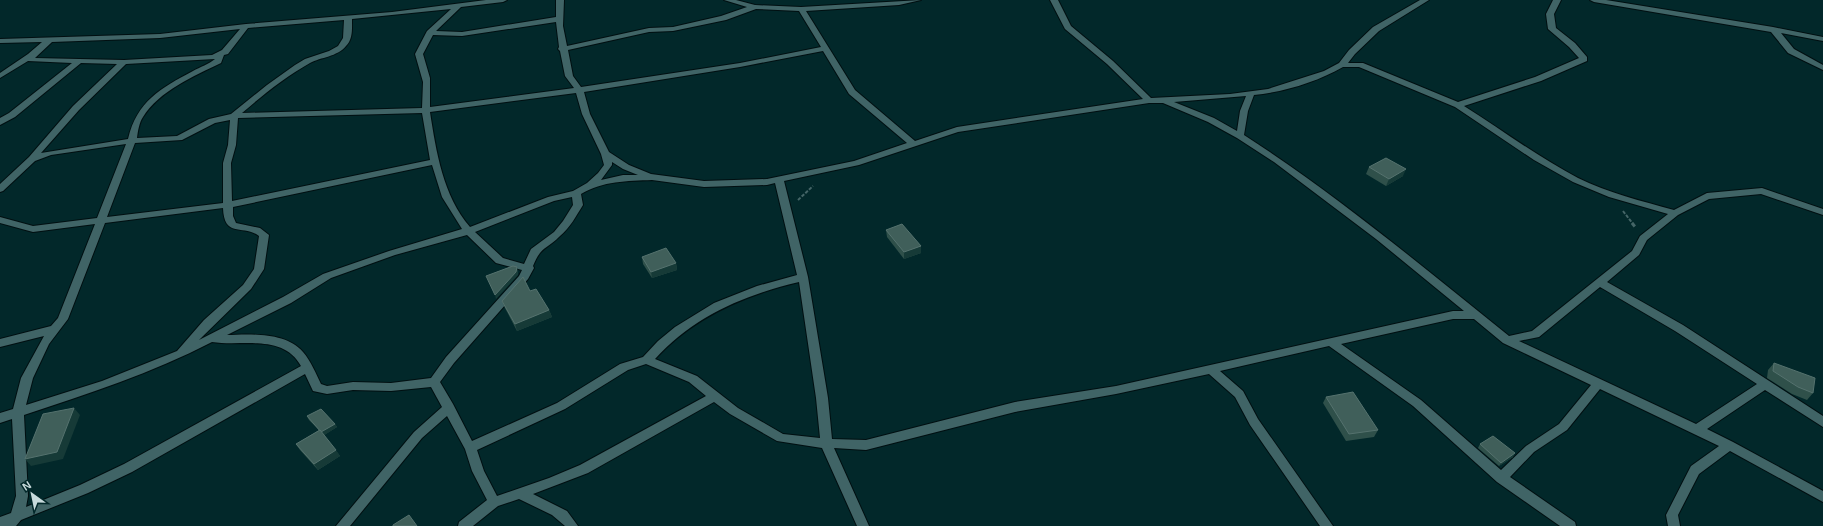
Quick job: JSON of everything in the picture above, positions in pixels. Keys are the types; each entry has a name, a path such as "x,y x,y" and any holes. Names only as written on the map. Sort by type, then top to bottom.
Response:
{"street":[{"path":"0,41 160,36 246,26 458,6 502,0"},
{"path":"0,418 106,384 178,355 287,300 327,276 377,258 468,231 551,199 576,193 590,185 601,175 608,165 605,154 586,114 579,90 569,76 562,49 559,19 560,0"},
{"path":"728,0 755,7 801,9 899,3 917,0"},
{"path":"1054,0 1060,9 1066,25 1080,39 1095,49 1119,70 1149,101"},
{"path":"590,185 622,178 652,177 704,184 736,184 779,180 856,163 957,130 1149,101 1164,101 1269,91 1327,73 1342,65 1352,52 1376,29 1425,0"},
{"path":"1458,105 1538,79 1584,59 1572,45 1552,29 1550,14 1557,0"},
{"path":"1594,0 1773,29 1823,39"},
{"path":"458,6 430,33 419,54 426,79 426,110 434,162 445,194 468,231 497,260 506,265 529,268"},
{"path":"562,49 649,30 673,29 716,20 755,7"},
{"path":"801,9 824,49 852,92 914,144"},
{"path":"178,355 208,323 247,287 259,269 264,235 256,230 238,228 231,224 227,205 227,163 232,144 234,116 260,93 284,76 310,60 343,45 346,39 348,17"},
{"path":"430,33 462,34 559,19"},
{"path":"31,56 31,60 124,62 220,55 225,52 246,26"},
{"path":"1773,29 1791,52 1823,68"},
{"path":"0,76 31,56 49,40"},
{"path":"32,159 49,153 132,141 179,138 212,121 234,116 426,110 579,90 740,65 824,49"},
{"path":"8,526 17,516 22,496 18,413 27,378 45,342 64,320 132,141 134,129 139,117 151,103 168,90 218,61 220,55"},
{"path":"0,122 12,115 78,62"},
{"path":"0,189 32,159 54,130 94,89 124,62"},
{"path":"1342,65 1360,65 1458,105 1537,158 1576,180 1612,195 1676,213"},
{"path":"1240,136 1244,111 1251,93"},
{"path":"1164,101 1211,120 1240,136 1277,160 1379,237 1474,315 1507,340 1729,445 1823,497"},
{"path":"605,154 626,167 652,177"},
{"path":"0,220 33,229 227,205 434,162"},
{"path":"779,180 803,277 822,398 826,444 863,526"},
{"path":"1507,340 1535,334 1636,253 1643,238 1676,213 1707,196 1762,191 1823,212"},
{"path":"212,339 273,342 288,346 298,354 318,388 327,390 353,386 391,387 434,382 450,360 511,294 524,277 529,268 534,251 557,234 567,223 578,205 576,193"},
{"path":"470,446 475,446 561,406 624,367 647,360 659,345 690,323 723,303 780,282 803,277"},
{"path":"1600,282 1679,328 1764,385 1823,422"},
{"path":"647,360 693,379 734,411 781,438 826,444 866,444 1015,407 1116,390 1453,315 1474,315"},
{"path":"0,343 58,328"},
{"path":"1331,342 1417,403 1501,478 1570,526"},
{"path":"0,523 84,490 128,468 306,368"},
{"path":"1211,368 1239,394 1254,422 1327,526"},
{"path":"434,382 449,407 468,445 470,446 478,471 494,502"},
{"path":"1501,478 1530,449 1563,427 1599,383"},
{"path":"1697,430 1764,385"},
{"path":"464,526 494,502 521,494 584,468 715,396"},
{"path":"342,526 418,435 449,407"},
{"path":"1674,526 1672,515 1695,470 1729,445"},
{"path":"521,494 550,508 569,521 572,526"}],"path":[{"path":"787,212 816,184"},
{"path":"1612,195 1643,238"}],"building":[{"path":"1386,158 1406,169 1389,179 1369,167"},
{"path":"902,224 921,246 904,252 886,230"},
{"path":"666,248 676,263 651,272 642,257"},
{"path":"513,266 517,267 516,272 495,295 486,276"},
{"path":"523,277 530,291 536,289 549,310 515,324 502,301"},
{"path":"1774,363 1815,378 1813,393 1798,387 1773,371"},
{"path":"1353,392 1378,430 1349,434 1326,397"},
{"path":"74,408 57,452 25,459 43,414"},
{"path":"321,409 335,424 321,432 307,416"},
{"path":"320,430 336,450 314,464 296,444"},
{"path":"1493,436 1515,453 1501,463 1480,444"},
{"path":"409,515 417,526 393,526 393,525"}]}
